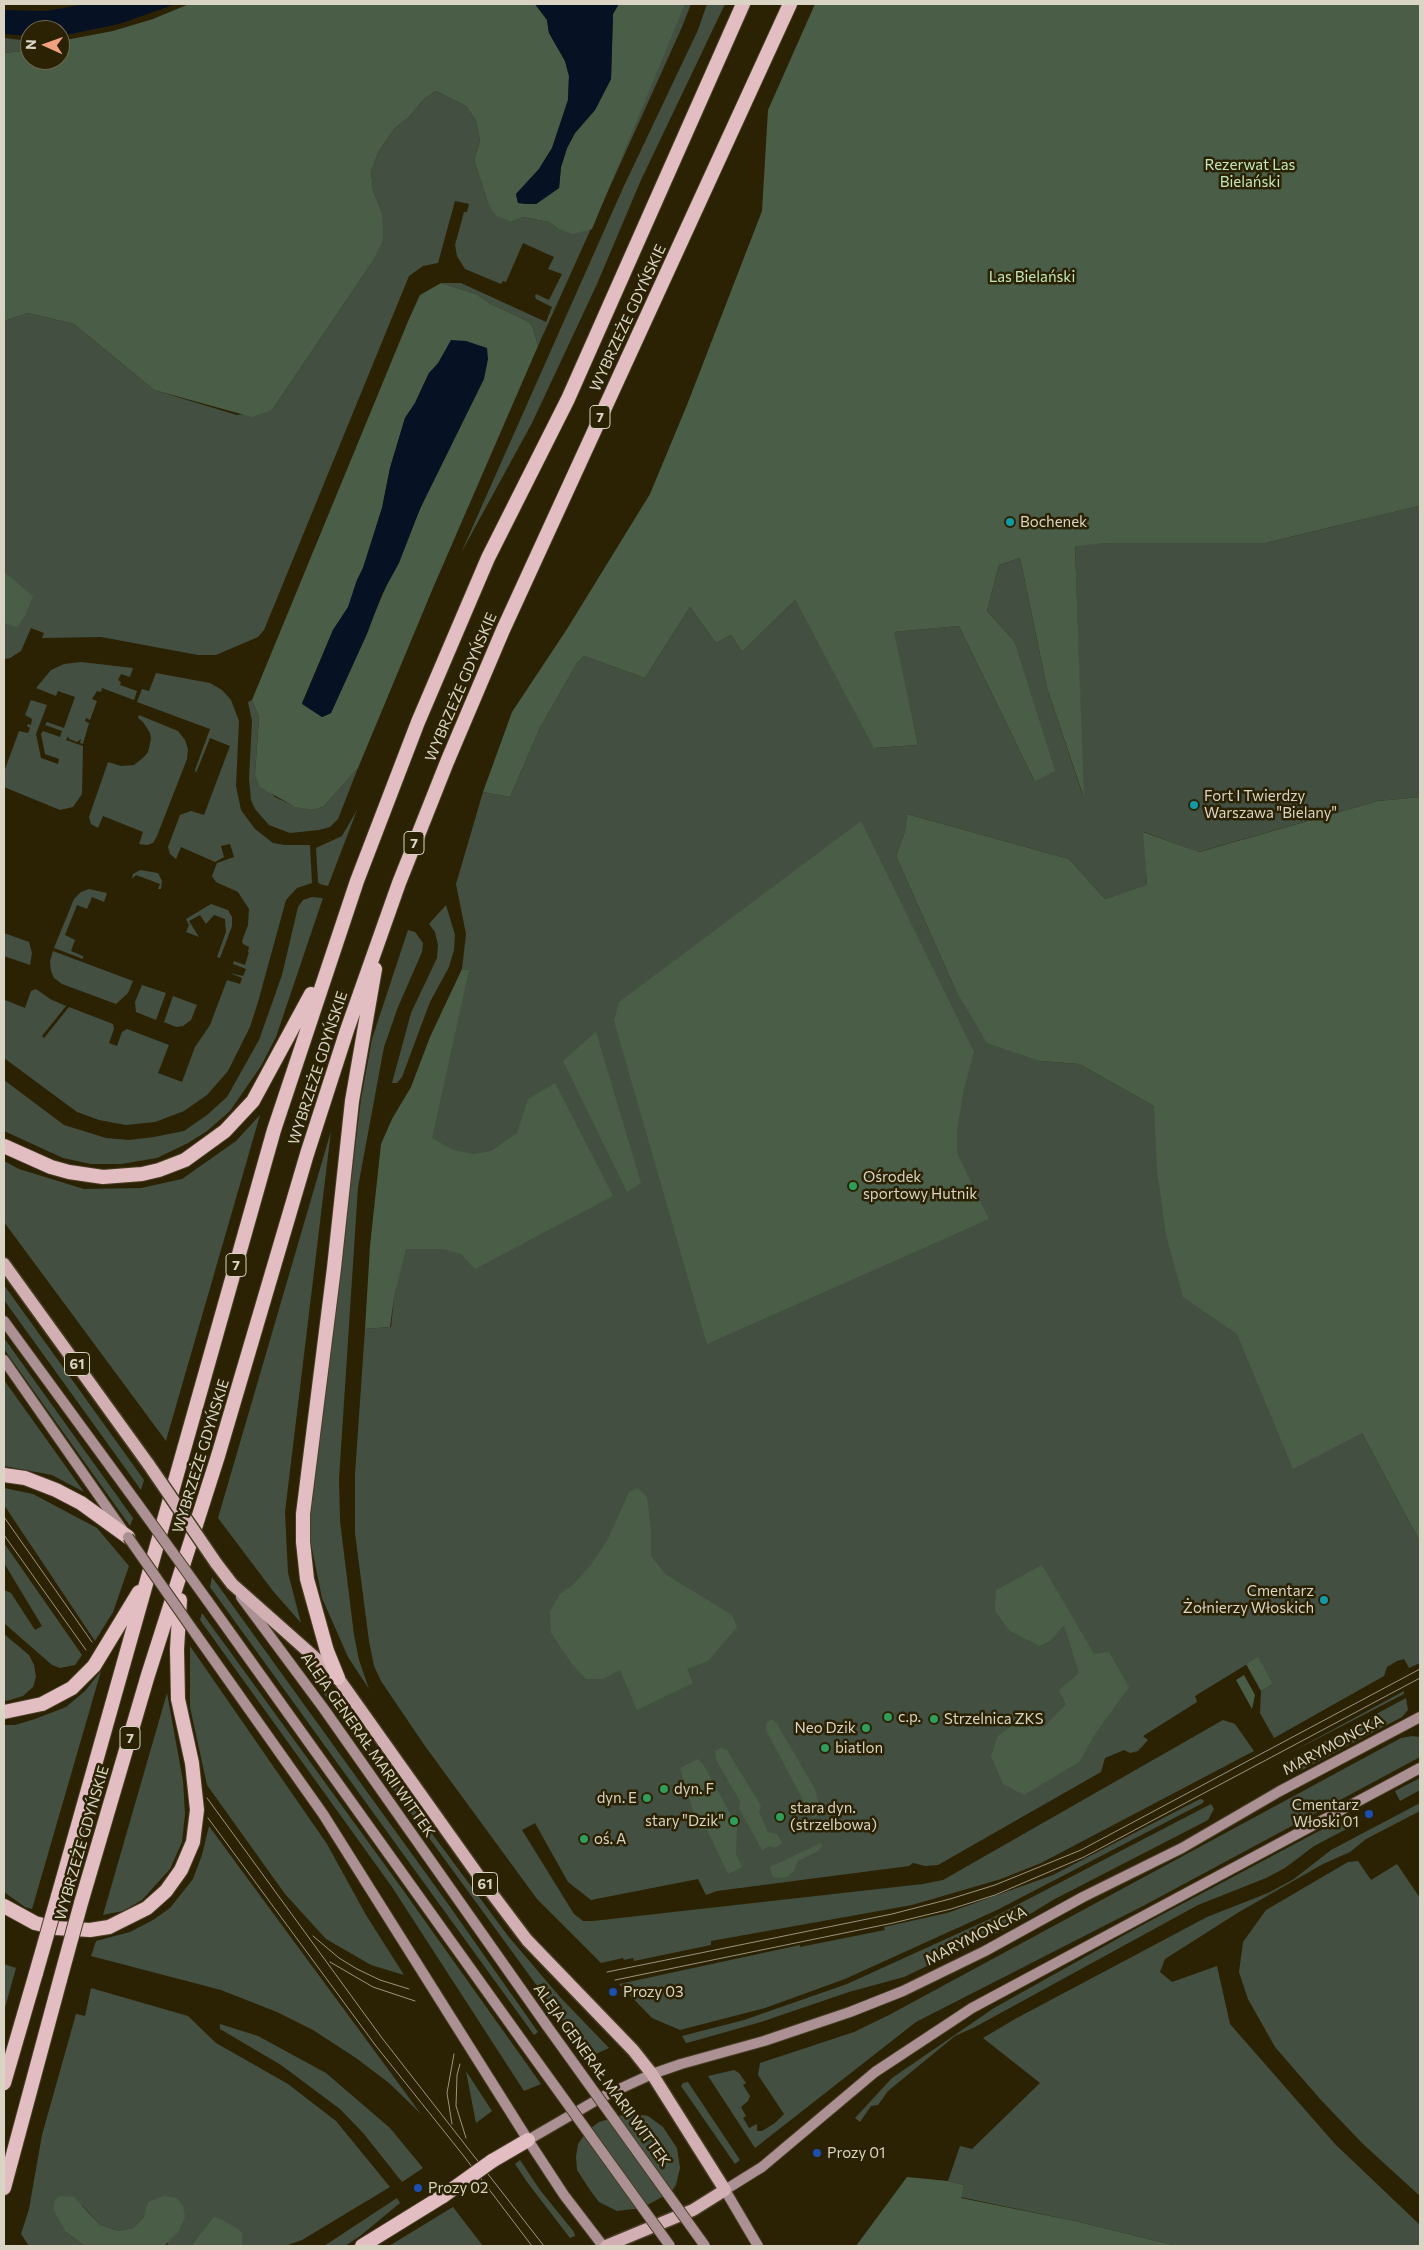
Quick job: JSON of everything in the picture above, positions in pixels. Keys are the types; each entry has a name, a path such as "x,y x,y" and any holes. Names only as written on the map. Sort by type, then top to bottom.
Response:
{"highway":[{"name":"WYBRZEŻE GDYŃSKIE","path":"4,2083 272,1140 330,958 414,731 485,567 568,399 743,4"},
{"name":"WYBRZEŻE GDYŃSKIE","path":"4,2188 81,1903 148,1675 182,1574 307,1154 384,924 446,762 503,630 790,4"},
{"path":"338,1678 327,1651 307,1579 303,1542 303,1514 354,1083 384,924"},
{"path":"4,1146 52,1168 103,1177 120,1177 159,1170 199,1152 226,1132 253,1100 330,958"},
{"path":"4,1475 25,1478 56,1490 81,1503 128,1537"},
{"path":"4,1712 42,1704 72,1688 82,1679 94,1666 115,1634 149,1574"},
{"path":"4,1906 35,1923 54,1928 90,1930 109,1927 147,1908 166,1891 180,1870 193,1842 197,1810 192,1763 178,1691 177,1649 182,1574"},
{"path":"362,2246 528,2140"}],"main road":[{"name":"ALEJA GENERAŁ MARII WITTEK","path":"4,1264 216,1563 324,1710 546,2026 705,2246"},
{"path":"4,1321 207,1600 670,2246"},
{"path":"4,1360 323,1814 528,2140 564,2194 604,2246 693,2210 762,2167 876,2072 972,2008 1420,1768"},
{"name":"61","path":"232,1584 338,1678 478,1875 527,1940 634,2050 652,2074"},
{"name":"MARYMONCKA","path":"528,2140 602,2096 652,2074 764,2041 850,2012 903,1991 985,1951 1083,1897 1182,1848 1280,1791 1420,1717"},
{"path":"652,2074 758,2246"}],"green space":[{"path":"189,4 535,4 547,20 549,33 565,61 569,76 568,100 552,148 539,169 516,194 518,203 536,204 559,188 561,167 567,148 575,133 595,110 611,79 613,14 618,5 685,4 592,229 573,234 558,229 549,222 523,217 511,222 497,216 489,206 474,160 480,141 476,121 466,106 436,91 425,98 409,117 394,129 379,151 371,171 373,190 382,213 383,240 371,264 272,410 252,417 154,390 74,324 28,313 4,321 4,53 20,51 20,70 70,70 70,39 113,31 153,19"},
{"path":"685,4 691,4 682,27 538,346 533,328 529,322 491,304 476,294 441,283 461,283 546,322 552,307 536,299 535,296 536,294 549,300 562,274 548,269 554,257 523,243 506,282 503,281 501,284 465,269 457,256 455,245 464,212 467,212 469,204 455,201 438,263 423,266 409,276 264,630 258,637 216,655 198,655 101,637 42,638 44,633 31,628 21,651 10,658 4,659 4,321 28,313 74,324 154,390 237,415 272,410 371,264 382,213 373,190 371,171 379,151 394,129 409,117 425,98 436,91 466,106 476,121 480,141 474,160 489,206 511,222 523,217 549,222 558,229"},
{"path":"707,4 725,4 641,180 597,284 532,423 461,553 623,188 698,30"},
{"name":"Las Bielański","path":"815,4 1420,4 1420,523 1419,506 1265,543 1107,543 1075,546 1084,798 1047,688 1020,558 999,565 987,611 1015,642 1055,771 1035,782 959,626 894,632 918,745 874,748 795,600 742,652 731,635 716,643 690,607 645,678 584,656 577,663 540,728 510,797 483,792 512,712 567,629 650,494 687,405 762,211 768,110"},
{"path":"4,38 20,40 20,51 4,53"},
{"path":"441,283 476,294 491,304 529,322 533,328 538,346 433,588 358,768 323,807 312,810 295,807 260,787 255,774 259,717 252,700 420,295","holes":["466,341 476,346 420,509 331,713 322,717 302,703 333,630 348,608 363,568 382,508 390,468 405,418 415,403 429,373"]},
{"name":"Ośrodek sportowy Hutnik","path":"1419,506 1420,797 1378,801 1198,852 1144,832 1147,886 1105,899 1069,859 907,814 905,831 896,856 956,991 1040,1061 1079,1064 1215,1140 1420,1279 1362,1433 1420,1542 1420,1663 1409,1668 1404,1659 1397,1661 1387,1667 1384,1676 1274,1738 1260,1713 1261,1691 1273,1684 1257,1658 1195,1696 1197,1702 1143,1736 1148,1740 1138,1751 1130,1753 1124,1750 1105,1758 1101,1772 938,1865 925,1866 913,1863 909,1866 717,1891 706,1895 698,1879 591,1900 568,1882 535,1823 522,1830 574,1914 583,1921 593,1921 923,1884 943,1880 1223,1720 1235,1724 1254,1751 1041,1863 1001,1879 912,1905 711,1941 711,1945 634,1961 633,1958 624,1960 623,1958 601,1963 537,1899 425,1746 381,1681 374,1666 369,1641 355,1533 355,1474 365,1329 391,1327 394,1298 468,970 462,969 466,934 456,884 483,792 510,797 540,728 577,663 584,656 645,678 690,607 716,643 731,635 742,652 795,600 875,748 918,745 893,632 959,626 1035,782 1054,771 1015,642 987,611 999,565 1020,558 1047,688 1083,796 1075,545 1107,543 1265,543"},
{"path":"4,572 33,596 25,616 17,627 4,623"},
{"path":"81,662 133,668 130,677 121,674 118,680 121,682 120,685 137,691 134,700 102,688 101,692 97,691 92,699 97,701 90,720 86,718 85,721 89,723 83,744 80,743 81,739 77,742 69,739 68,736 66,740 83,746 82,794 73,807 60,810 4,787 4,772 19,731 28,733 30,728 27,726 28,724 31,725 32,719 25,715 31,700 47,705 36,734 41,758 58,764 59,759 45,754 41,734 43,731 60,737 62,731 45,725 47,722 64,728 75,697 58,691 56,696 36,688 51,670 64,664"},
{"path":"156,673 210,683 222,690 231,700 239,721 236,786 241,810 255,829 273,843 310,845 312,883 297,888 286,900 250,1027 228,1071 207,1095 184,1111 155,1122 126,1125 99,1120 77,1112 4,1058 4,1004 5,1000 25,1008 31,991 36,989 50,999 66,1006 42,1036 44,1038 69,1007 113,1024 114,1029 109,1043 117,1046 122,1032 127,1029 169,1045 158,1073 182,1082 195,1047 210,1025 227,980 240,984 242,978 230,973 243,976 246,969 233,964 234,961 245,965 249,952 249,947 243,944 242,941 248,925 249,909 238,892 216,882 212,876 217,863 234,857 230,844 221,846 224,857 215,862 181,847 176,859 170,854 168,847 180,815 191,811 204,815 230,746 210,738 196,773 195,770 210,729 137,702 142,689 149,691"},
{"path":"252,700 259,717 255,774 275,797 296,807 312,810 323,807 358,768 338,819 330,827 290,833 269,825 255,809 251,800 249,779 252,721 248,702"},
{"path":"139,715 178,731 185,740 188,749 187,759 157,836 153,843 147,845 139,844 143,832 103,816 98,828 91,824 89,817 108,762 121,766 134,765 148,752 151,739 150,733 138,718"},
{"path":"1420,797 1420,1542 1362,1433 1293,1469 1237,1334 1183,1297 1166,1235 1157,1170 1154,1106 1079,1064 1040,1061 987,1043 956,991 896,856 905,831 907,814 1069,859 1105,899 1147,885 1143,832 1199,852 1378,801"},
{"path":"357,810 328,886 320,884 318,882 316,848 342,836"},
{"path":"861,821 974,1052 964,1088 957,1130 957,1153 989,1219 707,1344 614,1021 619,1002"},
{"path":"140,870 158,873 162,881 161,889 158,889 160,884 136,875 132,879 133,874"},
{"path":"89,889 107,893 104,902 92,897 87,909 77,905 65,935 75,940 71,951 83,956 83,959 54,948 74,899 81,892"},
{"path":"312,897 323,898 276,1037 261,1066 230,1111 207,1131 188,1143 157,1158 121,1164 91,1164 63,1158 4,1131 4,1080 64,1125 106,1138 129,1140 184,1131 207,1115 227,1097 259,1040 282,975 298,907 303,900"},
{"path":"211,904 228,910 232,917 232,926 220,958 217,957 226,932 225,919 214,915 206,924 200,915 189,921 199,937 186,932 189,925 186,919"},
{"path":"446,905 455,935 454,950 449,967 430,1002 402,1077 397,1083 392,1083 411,1013 437,958 438,945 435,932 429,924"},
{"path":"408,930 415,932 423,943 422,952 398,1007 384,1047 358,1187 339,1479 340,1521 354,1635 359,1660 369,1689 348,1657 322,1598 310,1539 311,1505 361,1099 372,1039"},
{"path":"4,933 29,942 32,953 30,965 4,956"},
{"path":"53,951 133,981 128,993 116,1004 62,984 54,978 51,971 50,961"},
{"path":"462,969 469,970 432,1138 453,1150 474,1154 491,1151 517,1133 528,1099 555,1083 613,1196 475,1269 461,1254 443,1249 406,1249 394,1298 390,1327 365,1329 370,1246 381,1144 392,1119 411,1087 430,1037"},
{"path":"142,985 166,993 156,1020 136,1012 135,1002"},
{"path":"173,996 197,1005 191,1020 183,1026 176,1027 164,1022"},
{"path":"596,1032 641,1183 627,1192 563,1061"},
{"path":"260,1115 166,1441 4,1222 4,1161 19,1169 84,1189 141,1188 182,1179 236,1141"},
{"path":"331,1131 285,1512 288,1573 301,1623 273,1591 218,1518"},
{"path":"4,1285 144,1480 141,1490 4,1300"},
{"path":"4,1338 133,1518 130,1526 4,1349"},
{"path":"4,1380 84,1492 52,1475 4,1466"},
{"path":"4,1488 33,1494 97,1528 129,1566 113,1612 95,1641 4,1505"},
{"path":"638,1488 647,1497 651,1531 651,1556 665,1574 732,1615 737,1627 708,1661 687,1669 693,1683 637,1710 620,1670 603,1679 586,1679 572,1664 551,1633 550,1611 560,1594 574,1584 593,1562 608,1539 629,1492"},
{"path":"4,1543 82,1655 75,1665 60,1668 52,1665 4,1623 4,1590 11,1593 35,1630 42,1626 4,1563"},
{"path":"1042,1565 1094,1654 1109,1652 1129,1687 1095,1734 1079,1762 1024,1795 1003,1784 991,1756 998,1736 1020,1719 1044,1727 1066,1704 1059,1690 1079,1673 1064,1625 1050,1641 1039,1646 1009,1630 995,1611 996,1590"},
{"path":"212,1577 538,2032 534,2035 210,1587"},
{"path":"202,1613 541,2084 524,2091 392,1887 200,1620"},
{"path":"4,1634 29,1655 34,1665 36,1677 33,1687 23,1696 7,1701 4,1700"},
{"path":"190,1646 327,1844 366,1915 404,1975 371,1965 326,1939 285,1894 207,1785 190,1707"},
{"path":"1258,1657 1273,1684 1261,1691 1246,1664"},
{"path":"101,1671 32,1909 25,1907 4,1892 4,1725 15,1725 66,1707 85,1691"},
{"path":"1244,1675 1255,1695 1252,1709 1236,1680"},
{"path":"324,1688 508,1936 560,1997 609,2048 589,2057 321,1690"},
{"path":"1404,1691 1404,1694 1286,1755"},
{"path":"167,1693 183,1781 185,1814 182,1842 170,1869 142,1900 123,1911 103,1915"},
{"path":"1406,1698 1408,1710 1402,1717 1300,1771 1288,1771 1281,1765"},
{"path":"771,1719 777,1724 815,1789 821,1812 815,1818 812,1817 766,1730 766,1724"},
{"path":"1420,1737 1420,1757 1143,1906 916,2022 755,2148 708,2076 734,2070 739,2073 746,2083 743,2085 750,2096 748,2101 741,2107 746,2116 743,2118 749,2128 757,2124 757,2131 762,2131 775,2123 784,2114 758,2075 760,2063 854,2032 889,2015 1401,1738"},
{"path":"721,1748 727,1750 761,1806 759,1812 768,1832 777,1834 782,1843 775,1848 770,1846 762,1850 739,1808 740,1801 716,1760 715,1751"},
{"path":"698,1759 703,1764 737,1826 736,1854 742,1867 728,1874 707,1830 699,1830 680,1768"},
{"path":"1420,1778 1420,1790 1400,1801 1395,1791"},
{"path":"1200,1799 1204,1800 1203,1803 997,1910 845,1979 765,2008 680,2030 652,2018 619,1984 800,1945 800,1947 885,1930 884,1927 947,1913 1053,1875"},
{"path":"1420,1803 1420,1811 1366,1839 1350,1852 1323,1864 1239,1912 1165,1959 1160,1972 1172,1982 1217,1966 1230,2024 1335,2144 1420,2225 1420,2246 1177,2246 1075,2221 960,2197 964,2185 948,2181 960,2146 972,2149 1040,2083 983,2038 1015,2019 1207,1917 1268,1893 1294,1879 1331,1850"},
{"path":"1211,1804 1214,1809 1208,1820 1053,1900 1009,1927 904,1977 849,1992 761,2022 694,2041 686,2043 682,2036 744,2020 847,1984 992,1918"},
{"path":"1351,1814 1356,1824 1314,1846 1285,1868 1266,1878 1198,1905 975,2027 955,2036 888,2091 878,2105 871,2106 860,2122 855,2118 892,2078 994,2008 1135,1929"},
{"path":"209,1826 421,2114 389,2083 356,2058 313,2030 277,2012 221,1990 91,1956 96,1941 130,1932 153,1920 170,1908 193,1879 202,1855"},
{"path":"821,1843 822,1846 818,1851 798,1861 794,1871 787,1877 776,1878 772,1876 770,1867"},
{"path":"1358,1861 1371,1880 1397,1864 1420,1898 1420,2196 1363,2144 1321,2100 1275,2047 1248,1999 1239,1972 1243,1942 1266,1910 1348,1862"},
{"path":"4,1964 16,1968 4,2011"},
{"path":"91,1988 188,2016 216,2043 288,2084 336,2121 390,2187 302,2240 285,2246 242,2246 242,2232 198,2238 191,2246 164,2246 168,2244 149,2202 143,2218 133,2228 118,2231 99,2224 82,2205 66,2232 85,2246 29,2246 21,2234 29,2209 42,2135 76,2014 85,2016"},
{"path":"220,2024 258,2036 326,2073 390,2128 423,2168 402,2182 364,2134 340,2109 281,2065 220,2029"},
{"path":"466,2071 492,2111 476,2123"},
{"path":"688,2082 740,2160 735,2164 681,2086 683,2083"},
{"path":"629,2113 648,2116 663,2127 677,2148 680,2168 676,2185 671,2192 642,2208 617,2211 599,2202 577,2170 576,2157 578,2144 587,2131 599,2122"},
{"path":"520,2160 540,2190 574,2232 575,2236 570,2238 527,2182 515,2164"},
{"path":"907,2177 948,2181 964,2185 961,2198 1075,2221 1177,2246 856,2246"},
{"path":"60,2196 74,2197 99,2224 118,2231 133,2228 143,2218 148,2202 164,2196 177,2198 183,2206 185,2217 178,2232 164,2246 85,2246 66,2232 53,2209 55,2200"},
{"path":"397,2198 400,2203 345,2246 324,2246"},
{"path":"453,2207 483,2246 389,2246"},
{"path":"214,2217 223,2220 242,2232 242,2246 191,2246"}],"water":[{"path":"85,4 176,4 119,24 70,34 70,20 20,20 20,35 4,34 4,10 46,11"},
{"path":"535,4 619,4 613,14 611,79 595,110 575,133 567,148 561,167 559,188 536,204 527,204 518,203 516,194 539,169 552,148 568,100 569,76 565,61 549,33 547,20"},
{"path":"451,340 466,341 487,348 488,359 484,379 420,509 399,563 382,594 367,634 331,713 322,717 302,704 333,630 348,607 363,568 382,508 390,468 405,418 415,403 429,373 438,363"}],"tram line":[{"path":"4,1517 92,1642"},
{"path":"4,1535 86,1650"},
{"path":"607,1972 892,1914 995,1885 1081,1850 1420,1669"},
{"path":"615,1980 893,1923 951,1909 995,1895 1084,1857 1420,1678"},
{"path":"207,1798 382,2038 544,2246"},
{"path":"208,1818 376,2046 463,2155 532,2246"},
{"path":"313,1936 339,1958 357,1969 380,1980 409,1989"},
{"path":"330,1962 373,1987 415,2001"},
{"path":"452,2124 447,2093 454,2054"},
{"path":"460,2064 457,2075 456,2106 466,2138"}],"place":[{"name":"Bochenek","path":"1010,522"},
{"name":"Fort I Twierdzy Warszawa \"Bielany\"","path":"1194,805"},
{"name":"Ośrodek sportowy Hutnik","path":"853,1186"},
{"name":"Cmentarz Żołnierzy Włoskich","path":"1324,1600"},
{"name":"c.p.","path":"888,1717"},
{"name":"Strzelnica ZKS","path":"934,1719"},
{"name":"Neo Dzik","path":"866,1728"},
{"name":"biatlon","path":"825,1748"},
{"name":"dyn. F","path":"664,1789"},
{"name":"dyn. E","path":"647,1798"},
{"name":"Cmentarz Włoski 01","path":"1369,1814"},
{"name":"stara dyn. (strzelbowa)","path":"780,1817"},
{"name":"stary \"Dzik\"","path":"734,1821"},
{"name":"oś. A","path":"584,1839"},
{"name":"Prozy 03","path":"613,1992"},
{"name":"Prozy 01","path":"817,2153"},
{"name":"Prozy 02","path":"418,2188"}],"park label":[{"name":"Rezerwat Las Bielański","path":"1250,174"}]}
